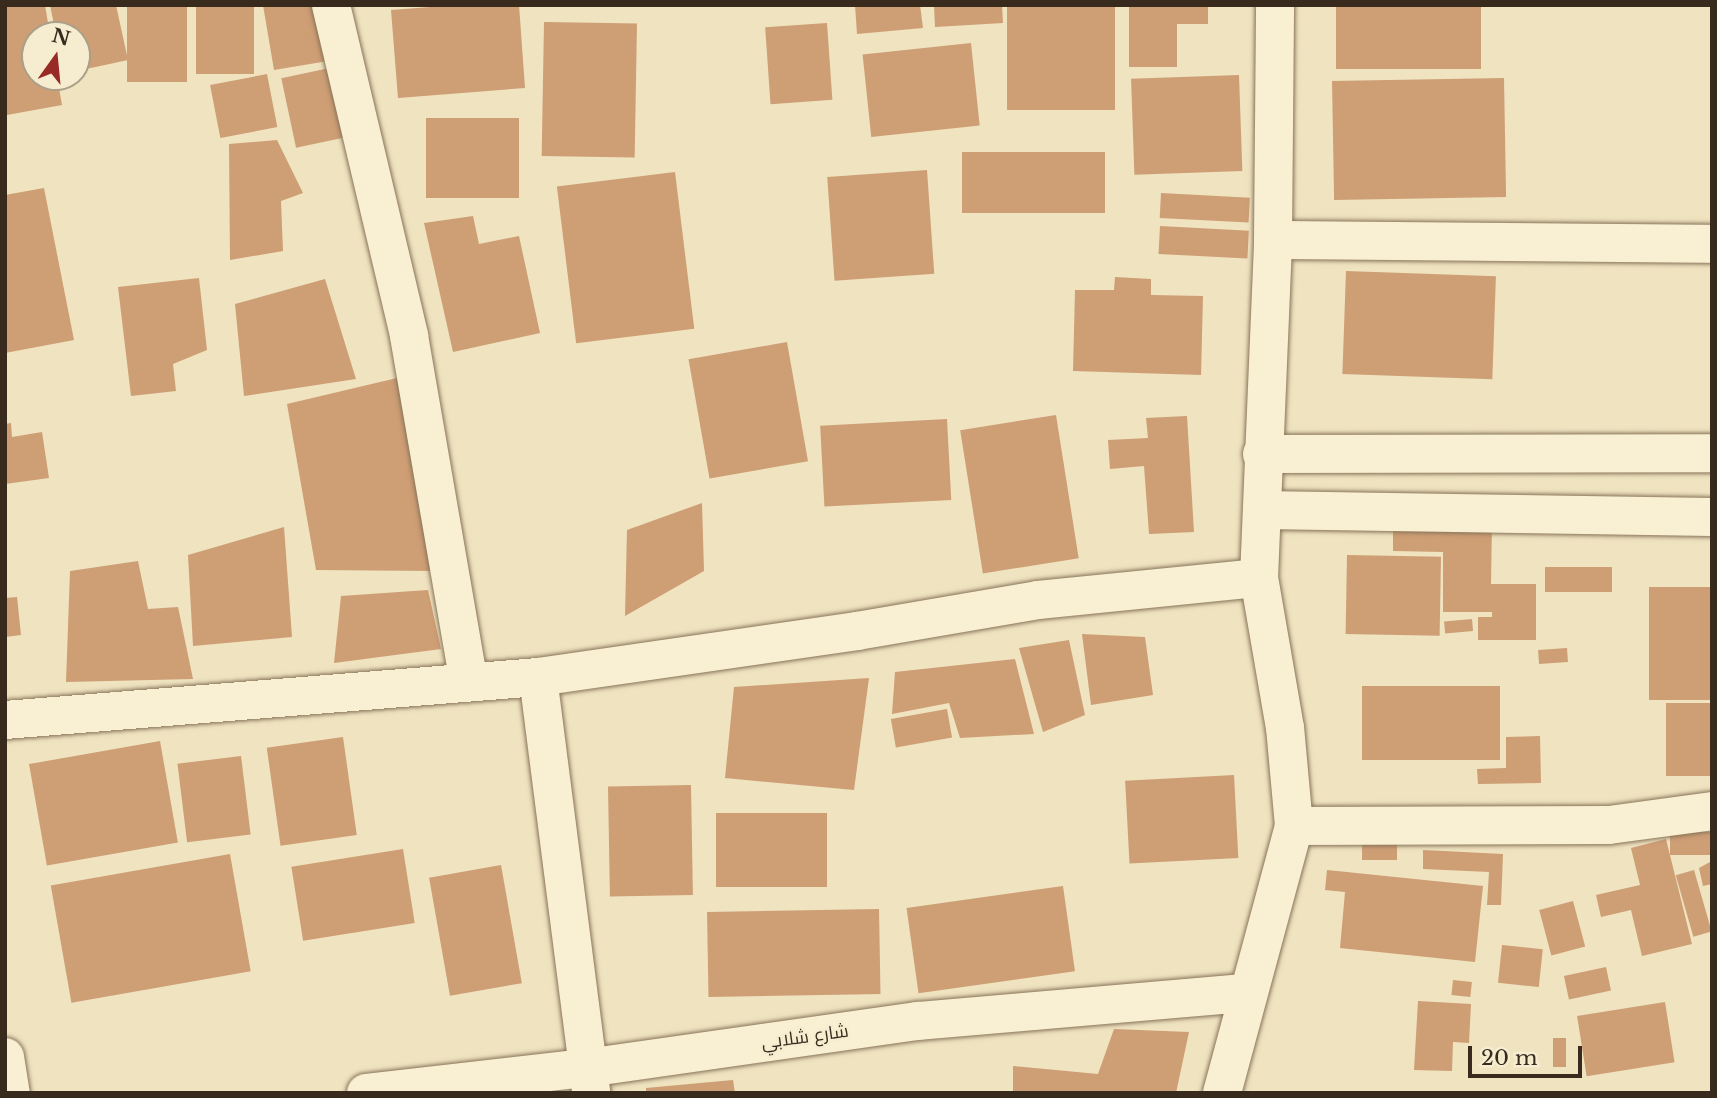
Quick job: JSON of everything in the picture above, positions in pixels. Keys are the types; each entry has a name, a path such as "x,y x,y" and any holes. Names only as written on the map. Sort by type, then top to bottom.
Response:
{"street":[{"path":"331,5 408,336 469,682"},
{"path":"1222,1093 1245,993 1294,826 1285,728 1259,578 1262,454 1273,240 1275,5"},
{"path":"1273,240 1712,244"},
{"path":"1262,454 1712,453"},
{"path":"1262,510 1712,517"},
{"path":"5,720 538,677 857,631 1038,600 1259,578"},
{"path":"538,677 589,1081"},
{"path":"1294,826 1609,825 1712,811"},
{"name":"شارع شلابي","path":"366,1093 589,1081 918,1021 1245,993"},
{"path":"5,1057 11,1093"}],"building":[{"path":"5,5 45,5 48,21 21,21 21,91 60,91 62,105 7,115"},
{"path":"50,5 116,5 128,60 91,68 91,21 53,21"},
{"path":"127,5 187,5 187,82 127,82"},
{"path":"196,5 254,5 254,74 196,74"},
{"path":"263,5 325,5 334,60 274,70"},
{"path":"457,5 519,5 525,88 398,98 391,10"},
{"path":"855,5 920,5 923,28 857,34"},
{"path":"934,5 1002,5 1003,23 935,27"},
{"path":"1007,5 1115,5 1115,110 1007,110"},
{"path":"1129,5 1208,5 1208,24 1177,24 1177,67 1129,67"},
{"path":"1336,5 1481,5 1481,69 1336,69"},
{"path":"544,22 637,24 635,158 542,156"},
{"path":"827,23 832,100 771,104 765,27"},
{"path":"971,43 980,126 871,137 863,54"},
{"path":"339,66 354,135 296,148 281,78"},
{"path":"267,74 277,127 220,138 210,85"},
{"path":"1239,75 1242,171 1134,175 1131,79"},
{"path":"1504,78 1506,197 1334,200 1332,81"},
{"path":"426,118 519,118 519,198 426,198"},
{"path":"277,140 303,193 281,201 283,251 230,260 229,144"},
{"path":"962,152 1105,152 1105,213 962,213"},
{"path":"927,170 934,274 834,281 827,177"},
{"path":"675,172 694,329 576,343 557,187"},
{"path":"44,188 74,340 5,353 5,195"},
{"path":"1161,193 1250,198 1249,223 1160,218"},
{"path":"473,216 479,244 519,236 540,333 453,352 424,223"},
{"path":"1160,226 1249,231 1247,259 1159,254"},
{"path":"1346,271 1496,276 1492,379 1342,374"},
{"path":"1115,277 1151,279 1151,295 1203,296 1201,375 1073,371 1075,290 1114,290"},
{"path":"199,278 207,350 173,364 176,391 131,396 118,287"},
{"path":"325,279 356,379 244,396 235,304"},
{"path":"787,342 808,461 710,479 689,359"},
{"path":"397,378 435,571 316,570 287,404"},
{"path":"1056,415 1079,558 983,573 960,430"},
{"path":"1187,416 1194,532 1149,534 1144,466 1110,469 1108,440 1148,438 1146,418"},
{"path":"947,419 951,500 824,507 820,426"},
{"path":"11,423 12,437 42,432 49,478 5,484 5,424"},
{"path":"702,503 704,571 625,616 627,530"},
{"path":"1393,524 1492,524 1491,584 1536,584 1536,640 1478,640 1478,617 1492,617 1492,612 1443,612 1443,552 1393,551"},
{"path":"284,527 292,637 193,646 188,555"},
{"path":"1347,555 1441,557 1440,636 1346,634"},
{"path":"138,561 148,609 178,607 193,679 66,682 70,571"},
{"path":"1545,567 1612,567 1612,592 1545,592"},
{"path":"1649,587 1712,587 1712,700 1649,700"},
{"path":"428,590 441,649 334,663 341,596"},
{"path":"17,597 21,635 5,637 5,598"},
{"path":"1472,619 1473,631 1445,633 1444,621"},
{"path":"1082,634 1145,637 1153,695 1091,705"},
{"path":"1069,640 1085,715 1043,732 1019,648"},
{"path":"1567,648 1568,662 1539,664 1538,650"},
{"path":"1015,659 1034,734 960,738 949,703 892,714 895,672"},
{"path":"869,678 854,790 725,778 734,687"},
{"path":"1362,686 1500,686 1500,760 1362,760"},
{"path":"1666,703 1712,703 1712,776 1666,776"},
{"path":"947,709 952,738 896,747 891,719"},
{"path":"1540,736 1541,783 1478,784 1477,769 1506,768 1506,737"},
{"path":"343,737 357,835 281,846 267,748"},
{"path":"160,741 178,842 47,866 29,764"},
{"path":"241,756 251,834 187,842 177,764"},
{"path":"1234,775 1238,858 1129,864 1125,781"},
{"path":"691,785 693,895 610,896 608,786"},
{"path":"716,813 827,813 827,887 716,887"},
{"path":"1670,832 1712,832 1712,855 1670,855"},
{"path":"1666,839 1692,944 1642,956 1631,910 1601,917 1596,895 1640,885 1631,848"},
{"path":"1362,844 1397,844 1397,860 1362,860"},
{"path":"403,849 415,923 303,941 291,867"},
{"path":"1423,850 1503,854 1501,905 1487,905 1489,872 1423,869"},
{"path":"230,854 251,971 71,1003 51,886"},
{"path":"1710,862 1712,884 1703,886 1699,868"},
{"path":"501,865 522,983 450,996 429,878"},
{"path":"1327,870 1483,886 1475,962 1340,948 1345,892 1325,890"},
{"path":"1694,870 1712,932 1693,937 1676,875"},
{"path":"1063,886 1075,971 919,993 907,908"},
{"path":"1573,901 1585,946 1551,955 1539,910"},
{"path":"879,909 880,994 709,997 707,912"},
{"path":"1502,945 1543,949 1539,987 1498,983"},
{"path":"1606,967 1611,990 1569,999 1564,976"},
{"path":"1453,980 1472,982 1470,997 1451,995"},
{"path":"1418,1001 1471,1004 1469,1043 1453,1042 1452,1071 1414,1070"},
{"path":"1665,1002 1675,1062 1587,1076 1577,1016"},
{"path":"1114,1029 1189,1032 1176,1093 1013,1093 1013,1066 1098,1074"},
{"path":"1553,1038 1566,1038 1566,1067 1553,1067"},
{"path":"733,1080 735,1093 646,1093 646,1088"}]}
